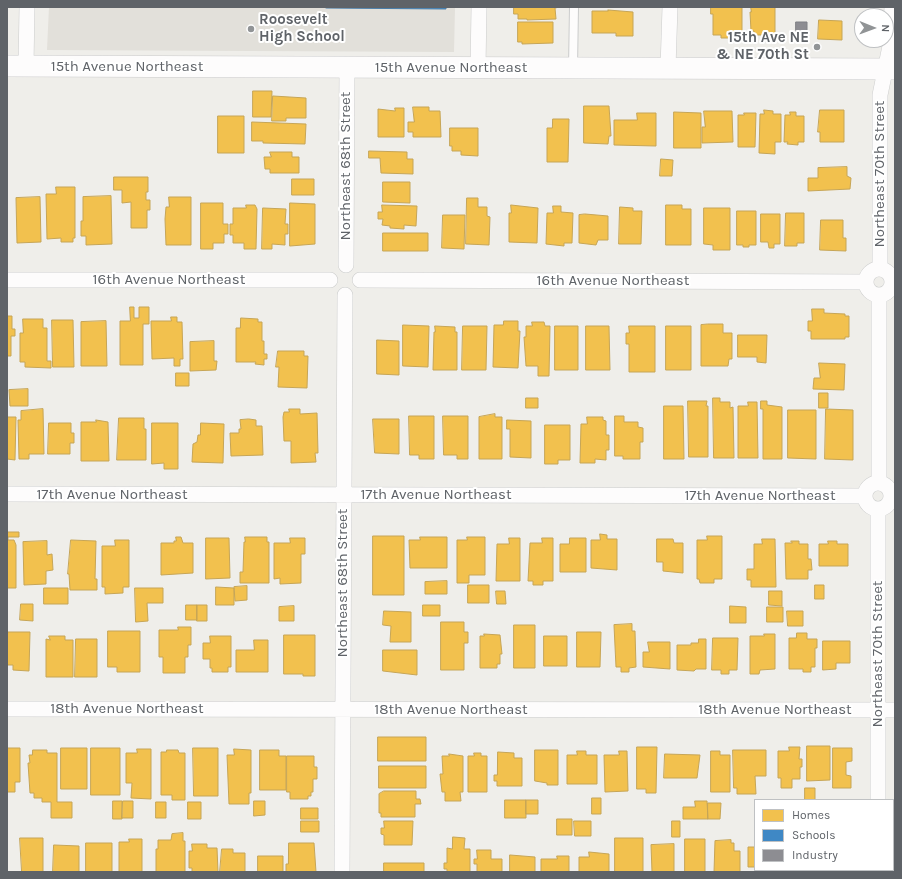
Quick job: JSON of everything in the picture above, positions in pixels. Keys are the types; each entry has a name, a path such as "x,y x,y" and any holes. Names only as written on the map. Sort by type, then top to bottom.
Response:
{"main road":[{"name":"15th Avenue Northeast","path":"17,66 891,69"}],"street":[{"path":"17,66 27,7"},
{"path":"478,68 479,7"},
{"path":"668,68 670,7"},
{"name":"Northeast 70th Street","path":"880,270 880,96 891,69 892,7"},
{"name":"Northeast 68th Street","path":"346,265 347,67"},
{"path":"346,265 357,271 360,280 356,290 345,295 334,290 330,280 336,268 346,265"},
{"path":"880,270 888,273 893,283 889,290 879,295 869,291 866,282 870,273 880,270"},
{"name":"16th Avenue Northeast","path":"7,280 330,280"},
{"name":"16th Avenue Northeast","path":"360,280 866,282"},
{"name":"Northeast 68th Street","path":"342,872 345,295"},
{"path":"879,295 879,483"},
{"path":"879,483 887,487 893,496 889,504 878,509 869,505 865,496 869,487 879,483"},
{"name":"17th Avenue Northeast","path":"7,494 865,496"},
{"name":"Northeast 70th Street","path":"878,509 878,799"},
{"name":"18th Avenue Northeast","path":"7,709 895,710"}],"lane":[{"path":"573,68 574,7"}],"shaded area":[{"name":"Roosevelt High School","path":"49,7 455,7 454,52 47,50"}],"building: Homes":[{"path":"514,7 560,7 555,8 556,19 527,20 518,19 518,14 514,14"},
{"path":"711,7 742,7 742,35 733,35 733,38 721,38 721,35 713,35 713,14 711,14"},
{"path":"751,7 775,7 775,35 754,35 754,31 751,31"},
{"path":"608,10 633,12 633,36 616,36 616,33 592,33 592,11"},
{"path":"819,20 842,21 842,40 818,39"},
{"path":"518,22 553,22 553,43 522,44 522,42 518,42"},
{"path":"253,91 272,91 271,117 253,117"},
{"path":"273,96 306,98 306,118 286,118 286,121 272,121"},
{"path":"584,106 609,106 611,136 609,136 608,144 584,143"},
{"path":"413,107 429,107 429,111 440,111 441,137 413,137 413,132 408,132 408,122 414,122"},
{"path":"395,108 404,108 404,137 378,137 378,109 395,111"},
{"path":"764,110 773,111 773,114 781,114 781,142 775,142 775,154 759,153 760,114 764,114"},
{"path":"820,110 844,110 844,142 820,142 820,132 818,132"},
{"path":"704,111 732,111 733,142 702,143 702,127 705,127"},
{"path":"674,112 701,113 701,148 674,148"},
{"path":"790,112 796,112 796,116 804,116 804,142 798,142 798,145 787,144 788,142 784,142 785,115 790,115"},
{"path":"637,113 656,113 656,146 614,145 614,120 637,120"},
{"path":"744,113 756,113 755,147 738,147 738,115 744,115"},
{"path":"218,116 244,116 244,153 218,153"},
{"path":"553,119 569,119 568,162 547,162 547,128 552,128"},
{"path":"252,122 306,124 305,144 263,143 263,141 252,141"},
{"path":"450,128 478,128 478,156 461,155 461,151 452,151 452,146 450,146"},
{"path":"369,151 407,152 407,159 413,159 413,174 381,173 380,158 369,158"},
{"path":"270,152 292,152 292,157 299,157 299,173 270,173 270,169 265,169 264,157 271,157"},
{"path":"661,159 673,160 672,176 660,176"},
{"path":"847,167 847,176 851,178 850,189 808,191 808,178 818,178 818,168"},
{"path":"114,177 148,177 148,192 146,192 146,200 150,200 150,210 147,210 147,228 131,228 131,202 122,203 122,190 114,190"},
{"path":"292,179 314,179 314,195 292,195"},
{"path":"383,182 410,182 410,203 383,202"},
{"path":"56,187 75,187 75,238 73,238 73,242 61,242 61,238 47,239 46,194 56,194"},
{"path":"111,196 112,244 86,245 86,236 81,236 81,221 83,221 83,197"},
{"path":"40,197 41,242 17,243 16,198"},
{"path":"169,197 191,197 191,245 166,245 165,219 166,207 169,207"},
{"path":"467,198 478,198 478,207 487,207 487,216 490,217 489,245 466,244"},
{"path":"201,203 223,203 223,224 228,224 228,234 224,234 224,243 213,243 213,249 201,249"},
{"path":"290,203 315,204 315,244 290,246"},
{"path":"246,205 255,205 257,209 256,249 244,249 244,243 233,243 233,235 230,235 230,224 233,224 233,208 246,208"},
{"path":"382,205 417,206 416,226 404,225 404,229 390,228 390,226 382,225 383,219 378,219 378,212 382,212"},
{"path":"511,205 538,208 537,243 509,242 509,213 511,213"},
{"path":"666,205 682,205 682,209 691,209 691,245 666,245"},
{"path":"553,206 561,206 561,212 573,213 572,243 564,243 564,246 546,244 547,213 553,213"},
{"path":"620,207 633,208 633,211 642,211 641,244 619,244"},
{"path":"263,208 286,209 285,224 288,224 288,234 285,234 285,245 272,244 272,249 262,249"},
{"path":"704,208 730,208 730,250 713,250 713,245 704,244"},
{"path":"737,211 756,211 756,245 743,247 743,245 737,245"},
{"path":"786,213 804,213 804,243 797,243 797,246 785,246"},
{"path":"585,214 608,216 608,240 598,240 596,245 579,243 579,215"},
{"path":"761,214 780,214 780,244 774,244 774,248 769,248 768,242 761,242"},
{"path":"443,215 465,215 464,249 442,248"},
{"path":"821,220 843,220 843,238 846,238 846,251 820,250"},
{"path":"383,233 428,233 428,251 383,251"},
{"path":"130,307 134,307 134,318 139,318 139,307 149,307 149,324 143,324 143,365 120,365 120,321 130,321"},
{"path":"812,309 824,309 824,313 845,314 845,316 849,316 849,337 845,337 845,339 811,339 811,331 808,331 808,321 812,321"},
{"path":"7,316 12,316 12,329 15,329 15,336 11,336 11,356 7,356"},
{"path":"171,317 177,317 177,322 182,322 183,359 180,359 180,366 174,366 174,358 152,359 151,321 171,321"},
{"path":"241,318 258,319 258,322 262,322 264,354 267,354 267,359 264,359 264,365 255,364 256,362 236,362 236,328 240,328"},
{"path":"23,319 43,319 43,328 47,328 47,361 51,361 51,368 25,367 25,362 20,362 20,333 23,333"},
{"path":"52,320 73,320 74,367 53,367"},
{"path":"106,321 107,366 81,366 81,322"},
{"path":"504,321 518,321 518,331 520,331 518,368 493,367 494,325 503,325"},
{"path":"532,322 544,322 545,326 550,326 549,376 538,376 538,366 526,366 524,337 526,337 526,326 532,326"},
{"path":"723,324 723,333 732,333 732,359 729,359 728,366 701,366 701,325"},
{"path":"403,325 429,326 428,367 403,366"},
{"path":"435,326 455,327 455,332 457,332 457,370 433,370"},
{"path":"463,326 487,326 486,370 462,370"},
{"path":"555,326 578,326 578,370 555,370"},
{"path":"586,326 609,326 610,370 586,370"},
{"path":"629,326 655,326 655,372 629,372 629,344 626,344 626,333 629,333"},
{"path":"666,326 691,326 691,370 666,370"},
{"path":"738,335 767,335 766,363 757,362 757,357 738,357"},
{"path":"377,340 399,341 399,375 377,374"},
{"path":"214,341 214,361 217,361 216,370 190,371 190,342"},
{"path":"278,351 304,351 304,356 308,356 307,388 278,387 279,367 276,367"},
{"path":"819,363 845,364 844,390 813,389 814,378 820,378"},
{"path":"176,373 189,373 189,386 176,386"},
{"path":"28,389 28,406 10,406 9,390"},
{"path":"819,393 828,393 828,408 819,408"},
{"path":"526,398 538,398 538,408 526,408"},
{"path":"713,398 720,398 720,402 730,402 730,408 733,407 734,458 714,458"},
{"path":"688,401 707,401 708,457 689,457"},
{"path":"761,401 767,401 767,405 782,407 782,459 763,459 763,409 761,409"},
{"path":"748,402 757,402 758,458 738,458 738,406 748,406"},
{"path":"664,406 683,406 684,459 664,459"},
{"path":"43,409 44,454 29,454 29,459 19,459 18,420 21,420 21,411"},
{"path":"289,409 300,409 300,414 317,413 318,453 315,453 316,462 291,463 291,441 284,441 283,417 284,412 289,412"},
{"path":"826,409 853,410 853,460 825,459"},
{"path":"788,410 816,410 816,459 788,458"},
{"path":"495,414 495,417 502,417 502,459 479,459 479,417"},
{"path":"409,416 434,416 434,459 419,459 419,455 410,455"},
{"path":"443,416 468,416 468,459 457,459 457,455 444,455"},
{"path":"615,416 624,416 624,422 638,422 638,427 643,428 643,442 640,442 640,459 623,459 623,456 615,456"},
{"path":"7,417 16,417 15,460 7,459"},
{"path":"587,417 603,417 603,420 606,421 606,435 609,435 609,450 606,450 606,460 595,459 595,463 580,463 581,424 587,424"},
{"path":"119,418 144,418 144,429 146,429 146,460 117,460"},
{"path":"373,419 399,419 399,454 375,453"},
{"path":"96,420 108,422 109,461 81,461 81,422 96,422"},
{"path":"240,420 256,420 256,426 262,426 263,455 231,456 230,433 239,433 239,429 241,429"},
{"path":"507,420 531,421 531,458 510,457 510,429 507,429"},
{"path":"49,423 71,423 71,433 74,433 74,443 70,443 70,454 48,454"},
{"path":"152,423 178,423 178,469 164,469 164,463 152,464"},
{"path":"201,423 224,424 223,463 192,462 193,444 197,442 198,435 200,435"},
{"path":"545,425 570,425 570,460 558,460 558,464 545,464"},
{"path":"7,532 19,532 19,537 8,537 8,540 14,540 16,545 16,588 7,588"},
{"path":"600,534 607,535 607,539 617,539 617,570 591,568 591,540 600,540"},
{"path":"373,536 404,536 404,595 373,595"},
{"path":"707,536 722,536 722,579 714,579 714,583 700,583 699,579 697,579 697,540 707,540"},
{"path":"176,537 181,537 183,543 193,543 193,573 161,575 161,543 174,543 174,541 176,541"},
{"path":"245,537 267,537 267,542 269,542 269,583 240,583 240,572 243,572"},
{"path":"420,537 447,537 447,568 410,568 409,540 420,540"},
{"path":"467,537 485,537 485,575 469,575 469,583 457,583 457,540 467,540"},
{"path":"206,538 229,538 230,578 206,579"},
{"path":"290,538 305,538 305,554 301,554 301,583 280,584 280,578 274,579 274,543 290,543"},
{"path":"509,538 520,538 520,581 496,581 497,544 509,544"},
{"path":"542,538 553,538 553,581 543,581 543,585 533,585 533,581 528,581 530,543 542,543"},
{"path":"570,538 586,538 586,572 560,572 560,544 569,544"},
{"path":"657,539 673,539 674,543 683,543 683,573 663,571 663,562 657,562"},
{"path":"762,539 775,539 776,587 751,587 751,580 747,580 747,569 754,569 754,544 762,544"},
{"path":"71,540 96,541 95,579 97,579 97,590 70,590 68,574"},
{"path":"115,540 129,540 129,587 123,587 123,593 105,594 105,587 102,587 102,546 115,546"},
{"path":"47,541 47,555 52,554 53,570 46,571 46,584 24,585 23,542"},
{"path":"791,541 799,541 799,544 808,544 808,559 811,559 812,570 808,570 808,579 786,579 785,543 792,543"},
{"path":"828,541 837,541 837,544 848,544 848,566 819,566 819,544 828,544"},
{"path":"447,581 447,594 425,594 425,582"},
{"path":"468,585 489,585 489,603 468,603"},
{"path":"815,585 824,585 824,599 815,599"},
{"path":"247,586 247,600 235,601 234,587"},
{"path":"216,587 234,588 234,605 216,605"},
{"path":"44,588 68,588 68,604 44,604"},
{"path":"135,588 163,588 163,603 147,603 148,621 136,622"},
{"path":"496,591 505,591 506,604 497,604"},
{"path":"769,591 782,591 782,606 769,605"},
{"path":"21,604 33,604 33,621 20,620"},
{"path":"186,605 197,605 197,620 186,620"},
{"path":"197,605 207,605 207,621 197,621"},
{"path":"423,605 440,605 440,616 423,616"},
{"path":"294,606 294,621 279,621 279,607"},
{"path":"730,606 746,607 746,623 730,623"},
{"path":"767,607 783,607 783,622 767,622"},
{"path":"384,611 411,612 411,642 390,642 391,626 383,625"},
{"path":"787,611 803,611 803,626 788,626"},
{"path":"441,622 464,622 464,632 468,632 468,643 464,643 464,670 441,670"},
{"path":"632,624 632,631 635,631 636,667 629,668 629,672 621,672 621,667 616,667 614,625"},
{"path":"514,625 535,625 535,668 514,668"},
{"path":"178,627 191,627 191,645 188,645 188,657 185,657 185,673 163,673 163,657 159,657 159,630 178,630"},
{"path":"108,631 140,631 140,672 117,672 117,667 108,667"},
{"path":"8,632 30,632 29,671 13,670 13,665 7,665"},
{"path":"577,632 601,632 600,667 577,667"},
{"path":"797,633 807,633 807,639 817,639 817,648 815,648 815,667 811,667 811,672 803,672 803,669 789,669 789,638 796,638"},
{"path":"484,634 500,635 502,654 500,654 500,664 497,664 497,668 480,668 480,636 484,636"},
{"path":"764,634 775,634 775,669 760,670 759,674 750,674 750,636 764,636"},
{"path":"284,635 315,635 315,676 303,676 303,674 284,674"},
{"path":"49,636 65,636 65,640 73,640 73,677 46,677 46,639 50,640"},
{"path":"210,636 231,636 231,667 228,667 228,672 212,672 212,668 210,668 210,659 203,659 203,643 210,643"},
{"path":"544,636 567,636 567,666 544,666"},
{"path":"713,638 738,638 737,670 729,670 729,674 721,674 721,670 712,670"},
{"path":"76,639 97,639 97,677 75,677"},
{"path":"699,639 706,639 706,669 696,669 694,671 677,670 677,645 691,645 691,643 698,643"},
{"path":"254,640 268,640 268,672 236,672 236,650 254,650"},
{"path":"823,641 850,641 850,663 836,663 836,669 823,670"},
{"path":"648,642 670,642 670,669 643,667 643,652 649,652"},
{"path":"383,650 417,650 417,675 383,671"},
{"path":"378,737 426,737 426,761 378,761"},
{"path":"807,746 830,746 830,780 807,781"},
{"path":"637,747 657,747 656,793 646,793 646,789 637,789"},
{"path":"789,747 800,747 799,759 802,759 802,767 800,767 800,779 792,779 792,788 781,788 781,778 778,778 778,751 789,751"},
{"path":"7,748 20,748 20,782 15,782 15,792 7,792"},
{"path":"61,748 87,748 87,789 61,789"},
{"path":"91,748 120,748 120,795 91,795"},
{"path":"193,748 218,748 218,796 194,796"},
{"path":"833,748 852,748 852,761 846,762 846,775 851,776 851,788 833,788"},
{"path":"137,749 151,749 151,799 131,798 132,783 126,783 126,753 137,753"},
{"path":"234,749 251,750 251,793 249,793 249,804 229,804 227,755 234,755"},
{"path":"33,750 47,750 47,753 57,753 57,802 72,802 72,818 51,818 51,802 42,802 42,798 34,798 34,793 30,793 28,763 30,763 29,755 32,755"},
{"path":"167,750 178,750 179,753 185,753 185,800 172,800 172,795 161,795 161,752 166,752"},
{"path":"260,750 279,750 279,756 286,756 286,790 260,790"},
{"path":"535,750 558,750 558,785 547,785 547,783 535,781"},
{"path":"733,750 766,750 766,776 755,776 756,794 737,794 737,788 734,788"},
{"path":"577,751 586,751 586,755 597,755 597,784 567,784 567,755 577,755"},
{"path":"619,751 627,751 628,791 605,792 604,755 619,755"},
{"path":"711,751 720,751 720,755 730,755 730,792 711,792"},
{"path":"498,752 514,753 514,758 522,758 522,786 497,786 497,781 494,781 494,775 497,775"},
{"path":"474,753 481,753 481,756 487,756 487,792 468,792 468,756 474,756"},
{"path":"449,754 463,756 463,792 460,792 461,801 445,801 445,792 442,792 440,774 443,774 442,756 449,756"},
{"path":"665,754 700,755 697,778 664,778"},
{"path":"287,756 314,756 314,767 317,767 317,779 313,779 313,792 311,792 311,796 308,796 308,799 290,799 290,792 287,792"},
{"path":"379,766 426,766 426,788 379,788"},
{"path":"805,788 815,788 815,799 805,799"},
{"path":"384,791 416,791 416,799 420,799 421,804 415,804 415,817 381,817 381,813 379,813 379,794"},
{"path":"592,798 601,798 601,814 592,814"},
{"path":"505,800 526,800 526,818 505,818"},
{"path":"526,800 538,800 538,814 526,814"},
{"path":"113,801 122,801 122,819 113,819"},
{"path":"123,801 133,801 133,818 122,818"},
{"path":"254,801 265,801 265,815 254,816"},
{"path":"695,801 707,801 708,819 683,819 683,807 695,807"},
{"path":"156,802 166,802 166,818 156,818"},
{"path":"188,802 201,802 201,819 188,819"},
{"path":"708,803 721,803 720,819 708,819"},
{"path":"301,808 318,808 318,819 301,819"},
{"path":"557,819 572,819 572,835 557,835"},
{"path":"301,821 319,821 319,832 301,832"},
{"path":"384,821 413,821 412,845 384,845 384,835 381,834 381,828 384,828"},
{"path":"574,821 591,821 591,836 575,836"},
{"path":"672,821 680,821 680,837 672,837"},
{"path":"183,833 183,841 185,841 185,872 156,872 156,849 158,849 158,840 171,840 172,834"},
{"path":"453,837 465,838 464,849 470,849 470,872 447,872 447,869 444,869 444,863 447,863 447,848 452,849"},
{"path":"20,838 43,838 43,872 22,872"},
{"path":"615,838 643,838 643,872 615,872"},
{"path":"129,839 142,839 142,872 119,872 119,842 129,842"},
{"path":"685,839 705,839 705,872 685,872"},
{"path":"731,840 731,843 734,843 734,851 740,851 740,872 714,872 715,841"},
{"path":"86,843 112,843 112,872 86,872"},
{"path":"289,843 314,843 316,872 286,872"},
{"path":"192,844 207,844 207,848 217,848 218,872 192,872 192,868 189,868 189,851 192,851"},
{"path":"674,844 674,872 652,872 651,845"},
{"path":"54,845 79,846 79,872 53,872"},
{"path":"748,847 754,847 754,867 748,867"},
{"path":"222,849 233,849 233,853 245,853 245,872 220,872"},
{"path":"477,850 491,850 491,859 502,859 502,872 477,872 477,864 474,864 474,859 477,859"},
{"path":"589,852 609,854 609,872 579,872 579,857 589,857"},
{"path":"510,855 535,857 535,872 510,872"},
{"path":"258,856 283,856 283,872 258,872"},
{"path":"557,856 569,856 569,872 541,872 541,859 557,859"},
{"path":"384,863 424,863 424,872 384,872"},
{"path":"756,871 777,871 777,872"},
{"path":"786,871 814,871 814,872"},
{"path":"822,871 850,871 850,872"}],"building: Schools":[{"path":"446,7 446,9 326,8"}],"building: Industry":[{"path":"796,22 807,22 807,38 796,38"}],"place":[{"name":"Roosevelt High School","path":"251,29"},
{"name":"15th Ave NE & NE 70th St","path":"817,47"}]}
